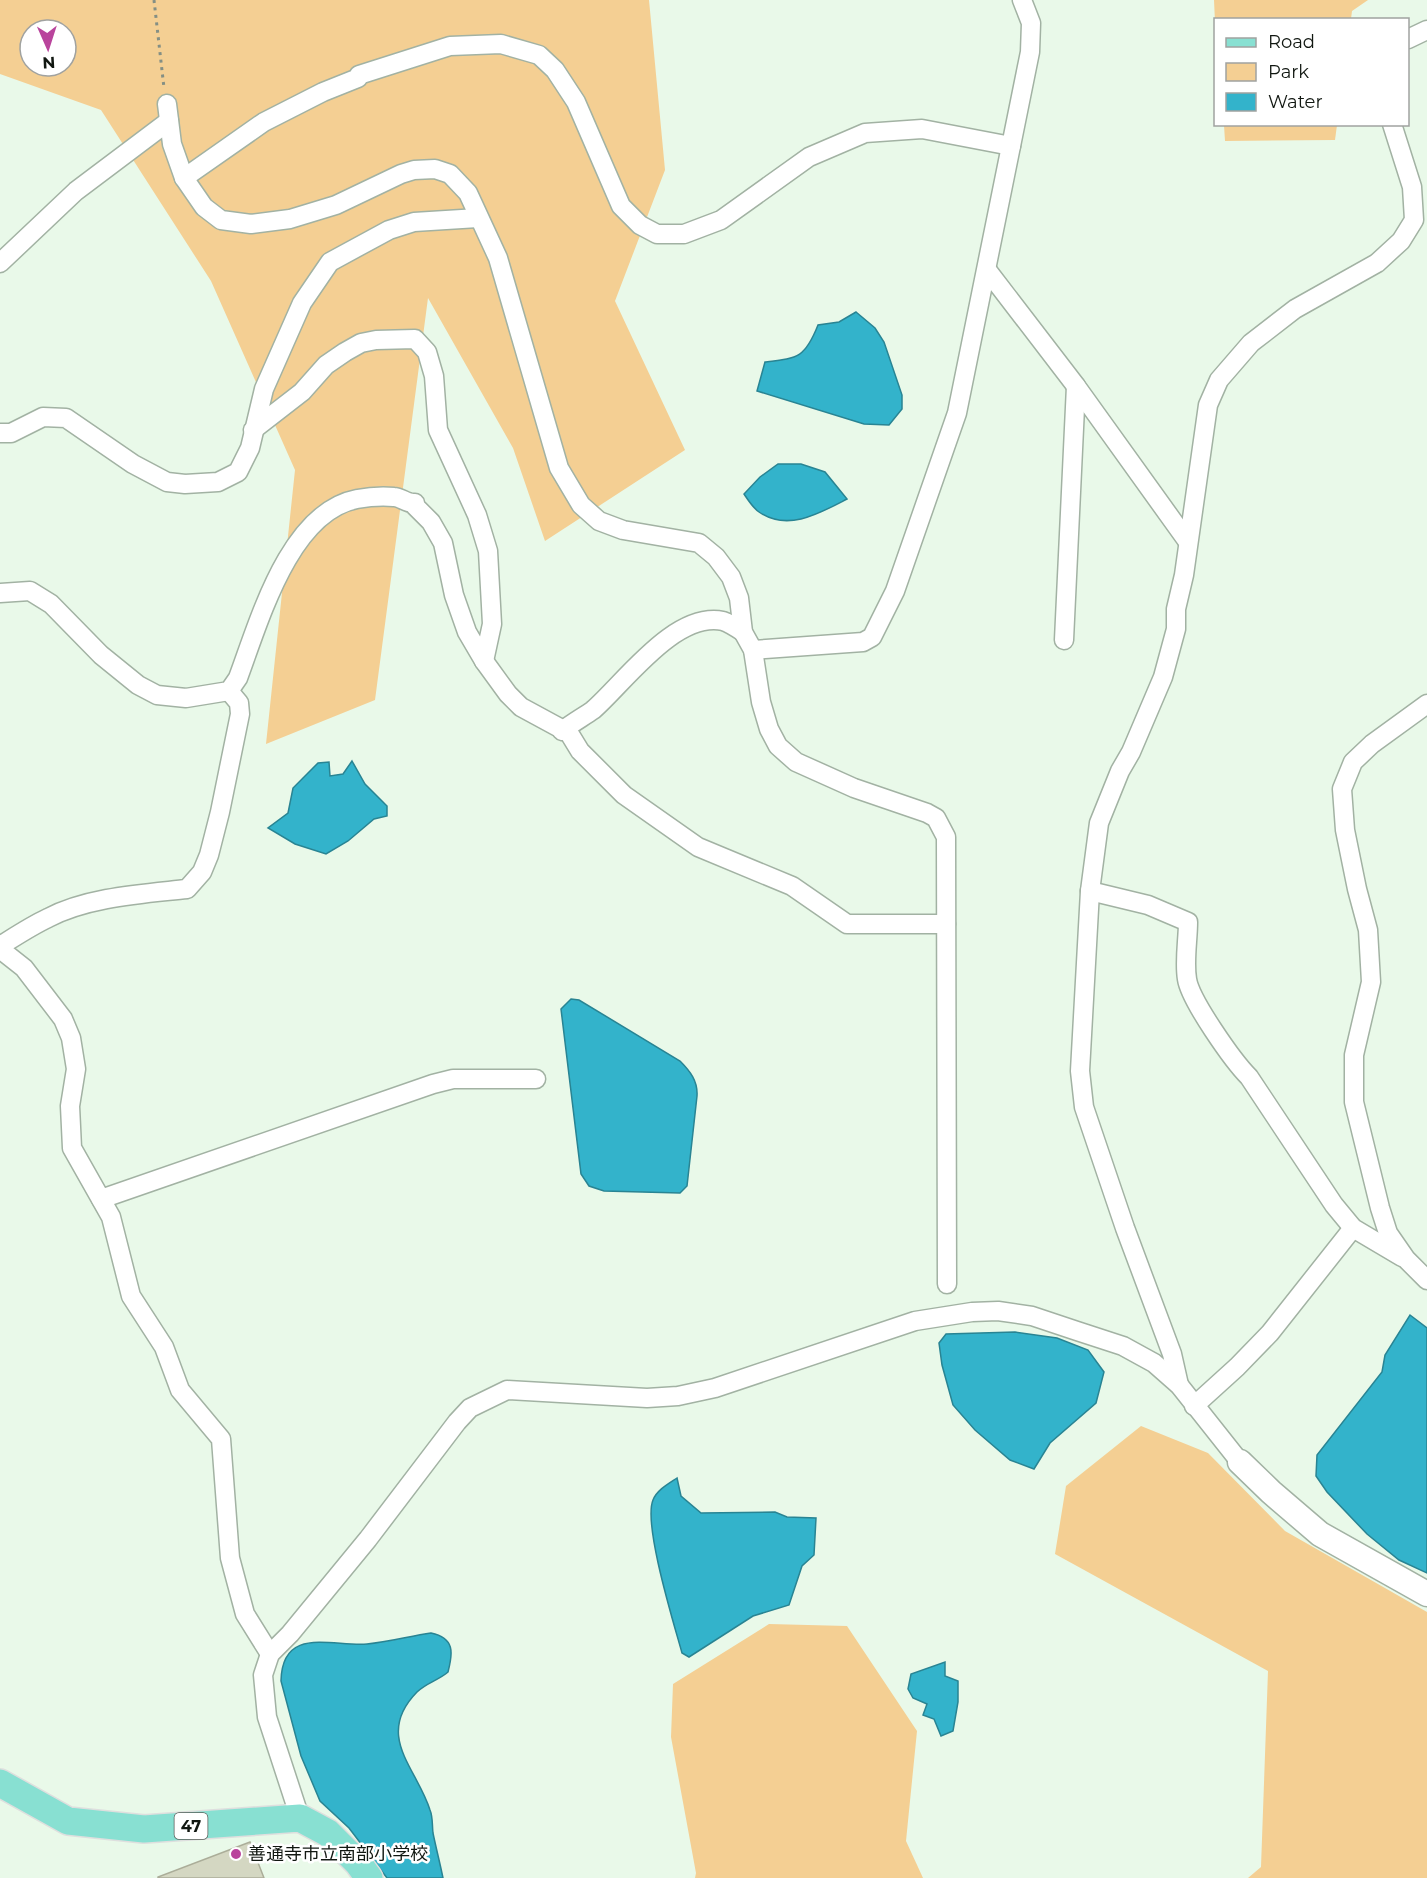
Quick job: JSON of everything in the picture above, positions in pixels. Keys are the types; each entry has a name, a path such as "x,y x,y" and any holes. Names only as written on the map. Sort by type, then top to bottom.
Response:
{"main road":[{"name":"47","path":"0,1783 69,1821 144,1829 300,1818"},
{"path":"300,1818 328,1833 358,1863 369,1878"}],"street":[{"path":"753,650 863,642 872,637 895,591 957,413 1030,52 1031,23 1022,0"},
{"path":"1409,38 1427,30"},
{"path":"184,178 264,123 323,92 358,78 359,75 450,46 501,44 539,55 555,70 576,102 621,206 640,225 657,234 684,234 721,220 809,157 865,133 922,129 1011,146"},
{"path":"168,113 172,144 184,178 204,207 221,220 251,224 290,219 336,205 414,170 435,169 450,174 468,193 498,258 559,468 581,505 599,521 622,530 699,543 716,557 730,577 739,598 743,632 753,650 761,702 769,729 778,746 796,762 854,788 927,813 936,819 946,837 947,1284"},
{"path":"0,263 76,191 168,113"},
{"path":"1179,1385 1172,1354 1125,1228 1084,1107 1080,1071 1090,891 1099,823 1163,677 1176,629 1176,609 1208,405 1219,380 1251,344 1295,309 1377,263 1401,241 1414,220 1412,187 1393,126"},
{"path":"0,433 11,433 43,417 66,418 133,464 167,482 185,484 218,482 238,472 250,448 264,389 302,303 330,262 388,230 414,222 478,218"},
{"path":"987,270 1076,386 1188,543"},
{"path":"253,430 302,392 326,365 361,343 376,340 415,339 423,351 427,352 434,376 438,430 477,515 488,550 492,624 484,661"},
{"path":"1064,640 1076,386"},
{"path":"0,593 30,591 51,604 101,655 138,685 157,695 186,698 229,691 238,678 279,572 302,536 322,516 340,504 358,499 395,497 411,504 415,503 415,506 431,522 443,543 454,595 467,632 484,661 520,707 568,733 580,751 624,795 698,847 792,886 847,924 946,924"},
{"path":"562,731 591,711 663,641 686,626 700,622 722,621 743,632"},
{"path":"229,691 239,703 240,714 220,812 202,872 187,889 120,897 72,908 48,917 0,947 24,968 63,1019 71,1038 76,1070 70,1106 72,1148 111,1217 131,1296 164,1347 180,1390 221,1439 230,1558 245,1614 270,1654"},
{"path":"1427,704 1372,744 1353,762 1342,789 1345,830 1368,930 1371,982 1354,1055 1354,1102 1388,1233 1406,1259 1427,1280"},
{"path":"1090,891 1148,905 1188,922 1187,980 1200,1009 1238,1066 1249,1077 1334,1205 1353,1228 1406,1259"},
{"path":"100,1199 433,1084 453,1079 536,1079"},
{"path":"1194,1406 1237,1367 1270,1332 1353,1228"},
{"path":"300,1818 267,1717 263,1675 270,1654 290,1634 368,1539 457,1422 470,1408 507,1390 647,1398 678,1396 715,1388 915,1321 972,1312 998,1311 1032,1316 1123,1346 1154,1363 1179,1385 1240,1462 1320,1534 1427,1594"}],"path":[{"path":"154,0 168,113"}],"green space":[{"path":"0,0 649,0 665,170 615,301 685,450 545,541 513,448 428,298 375,700 266,744 295,470 211,281 101,110 0,74"},
{"path":"1214,0 1368,0 1352,11 1351,18 1215,18"},
{"path":"1224,126 1337,126 1335,140 1225,141"},
{"path":"1141,1426 1208,1453 1285,1531 1427,1612 1427,1878 1248,1878 1261,1867 1268,1671 1055,1554 1066,1486"},
{"path":"769,1624 847,1626 917,1731 906,1841 923,1878 695,1878 696,1873 671,1737 673,1684"}],"water":[{"path":"856,312 875,328 884,342 902,395 902,409 889,425 864,424 757,391 765,362 799,354 809,344 818,325 839,322"},
{"path":"778,464 801,464 825,472 847,499 804,518 781,520 770,518 757,510 744,494 760,477"},
{"path":"352,761 365,784 387,806 387,816 374,819 348,841 326,854 295,844 268,828 288,813 293,788 318,763 329,762 330,776 343,774"},
{"path":"571,999 579,1000 680,1061 693,1077 697,1096 687,1186 680,1193 604,1191 589,1186 581,1174 561,1009"},
{"path":"1410,1315 1427,1328 1427,1573 1399,1560 1367,1534 1327,1492 1316,1476 1317,1455 1382,1372 1385,1355"},
{"path":"1015,1332 1057,1338 1088,1350 1104,1372 1096,1403 1050,1443 1034,1469 1010,1460 975,1430 953,1405 942,1365 939,1343 946,1334"},
{"path":"677,1478 681,1496 701,1513 775,1512 787,1517 816,1518 814,1555 802,1566 789,1605 753,1616 689,1657 682,1653 661,1575 652,1530 653,1500 660,1490"},
{"path":"431,1633 439,1635 450,1647 451,1659 448,1672 417,1692 405,1708 399,1723 399,1738 402,1752 431,1813 443,1878 387,1878 349,1828 320,1801 301,1756 281,1681 284,1663 290,1652 300,1645 325,1642 367,1644"},
{"path":"945,1662 945,1676 958,1681 958,1702 953,1731 941,1736 934,1719 923,1715 927,1704 913,1698 908,1689 911,1674"}],"building":[{"path":"250,1842 264,1878 158,1878 158,1877"}],"place":[{"name":"善通寺市立南部小学校","path":"236,1854"}]}
